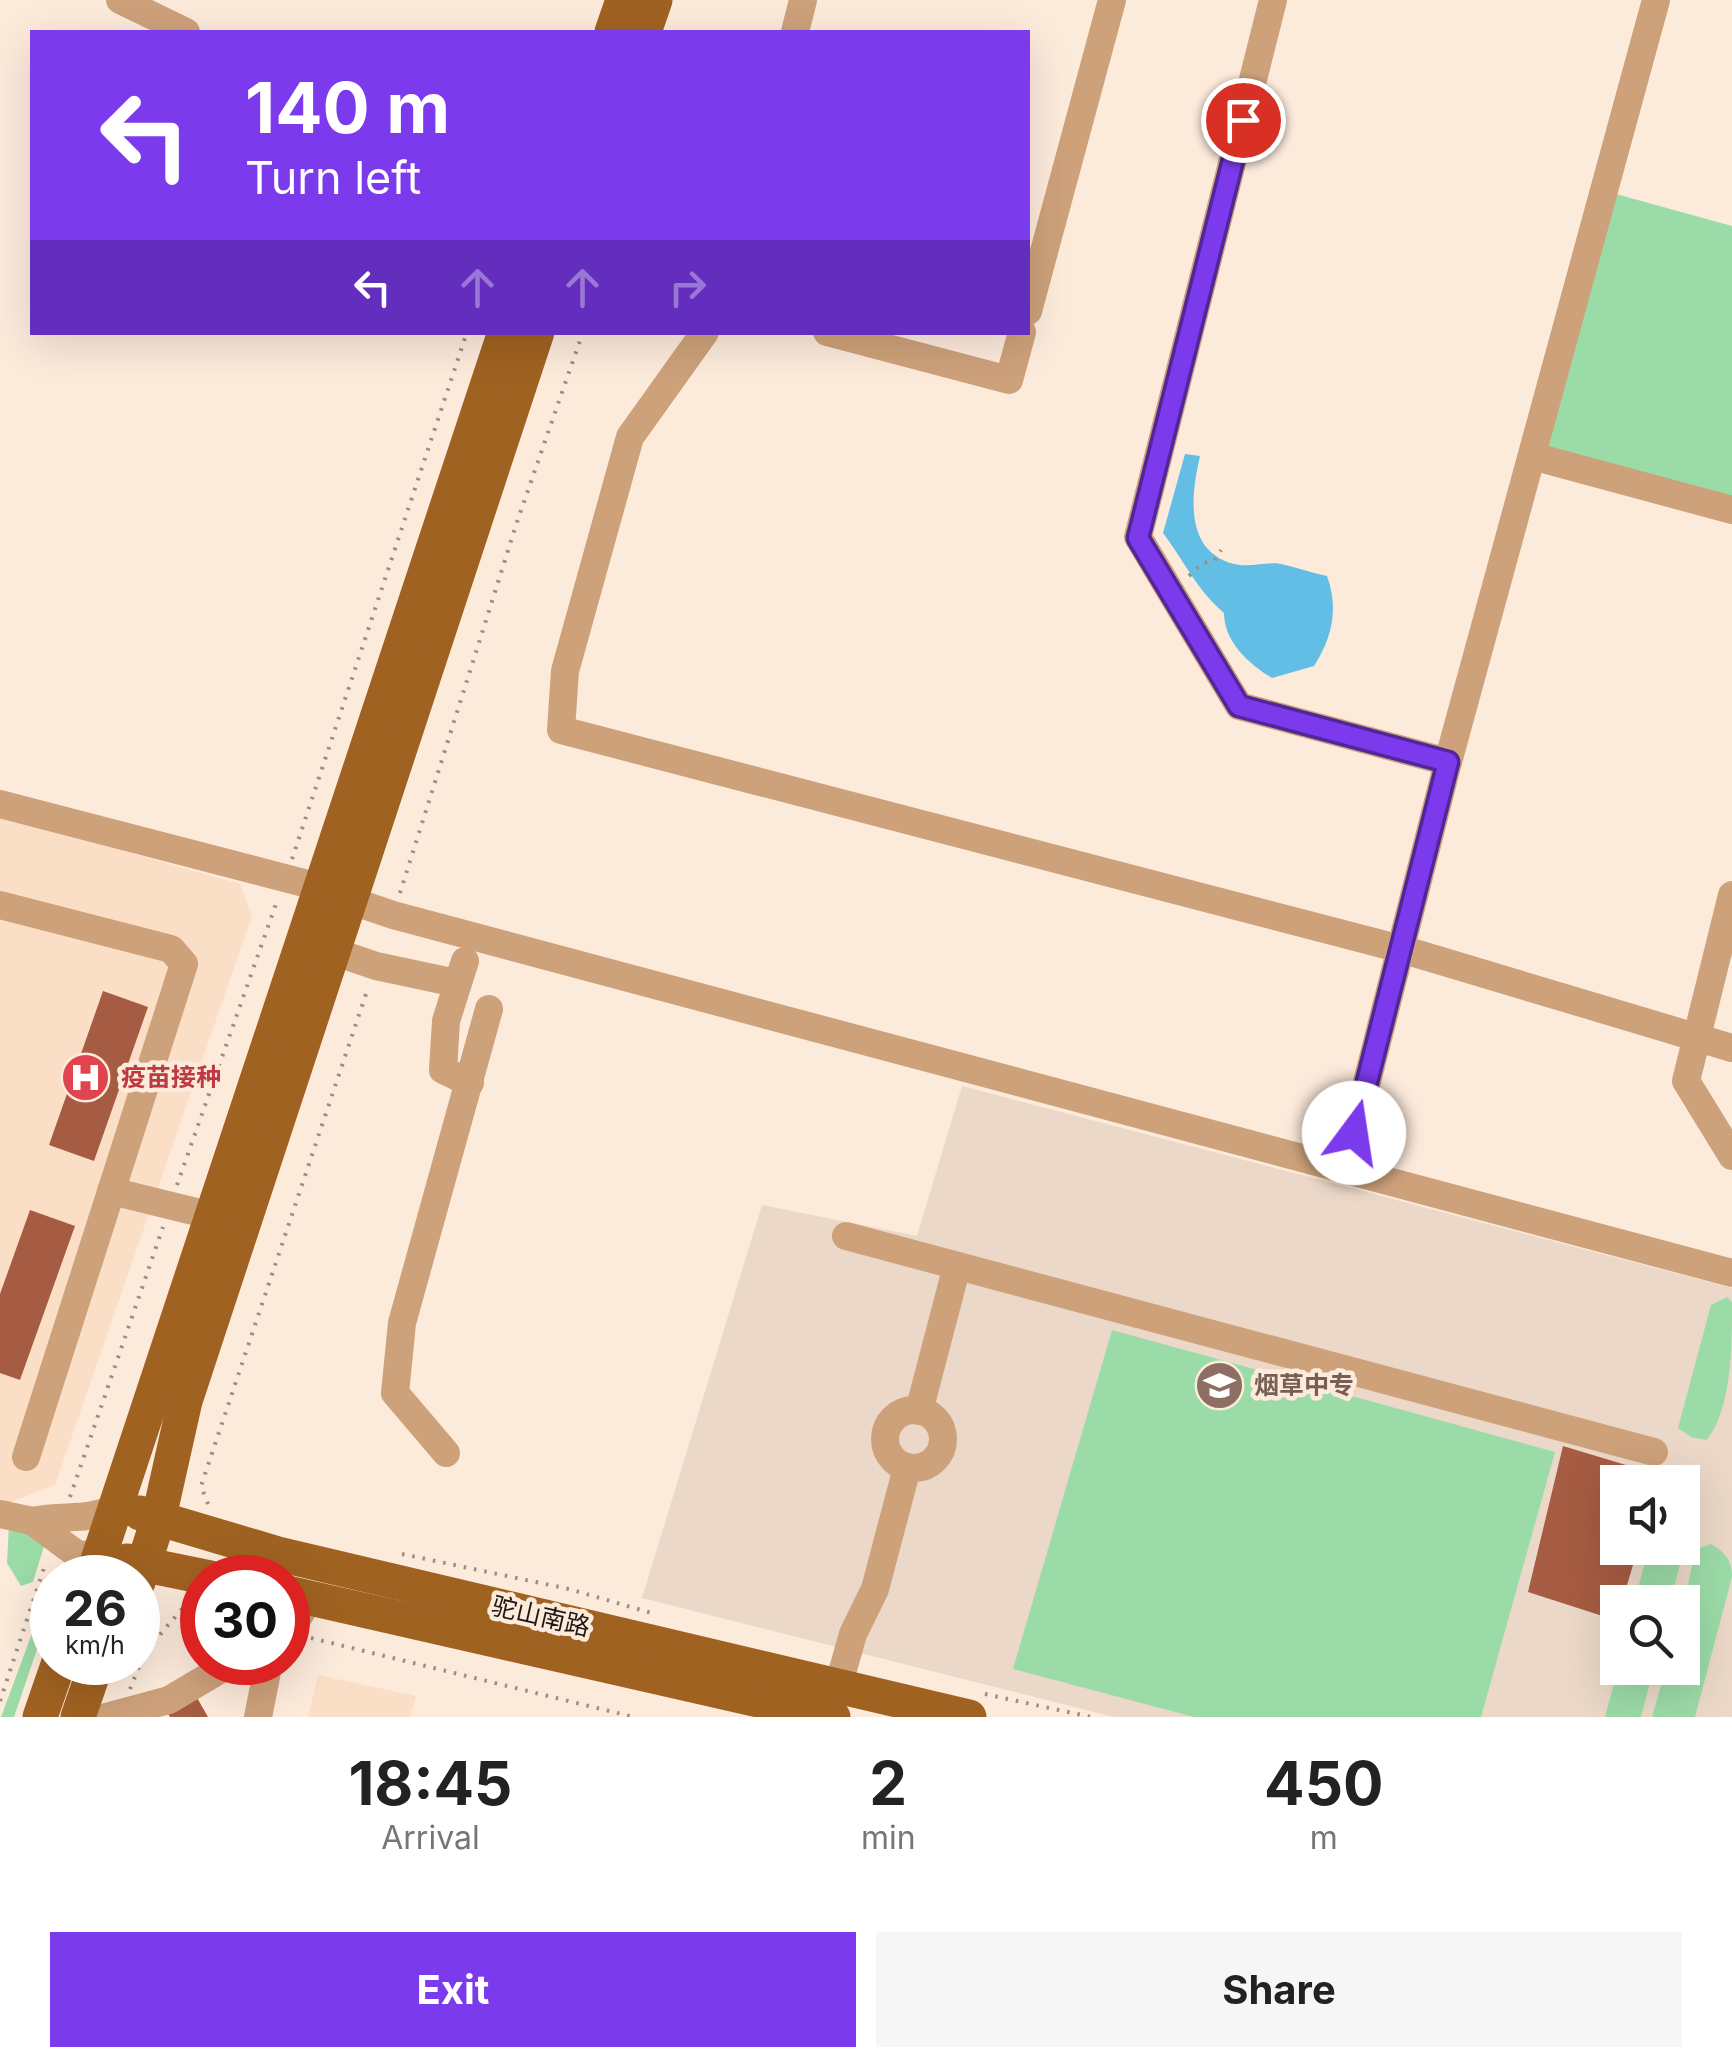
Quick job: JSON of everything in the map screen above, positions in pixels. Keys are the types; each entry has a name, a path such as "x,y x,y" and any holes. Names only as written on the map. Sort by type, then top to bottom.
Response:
{"main road":[{"path":"613,30 623,0"},
{"path":"645,30 656,0"},
{"path":"148,1555 185,1401 335,952 338,894 451,485 504,335"},
{"path":"101,1555 214,1216 338,894 536,335"},
{"name":"驼山南路","path":"116,1508 160,1517 730,1691"},
{"name":"驼山南路","path":"310,1598 730,1691 969,1717"},
{"path":"40,1717 51,1685"},
{"path":"78,1717 89,1685"}],"street":[{"path":"120,0 182,30"},
{"path":"795,30 803,0"},
{"path":"1030,304 1112,0"},
{"path":"1273,0 1138,538 1239,706 1448,762"},
{"path":"1354,1133 1448,762 1656,0"},
{"path":"702,335 630,437 564,671 561,730 1401,949 1732,1048"},
{"path":"837,335 1008,380 1021,335"},
{"path":"1532,456 1732,510"},
{"path":"0,804 285,878 412,920 1732,1274"},
{"path":"1732,895 1686,1081 1732,1156"},
{"path":"0,906 171,950 184,964 26,1456"},
{"path":"335,952 376,966 461,972 446,1021 442,1070 470,1083"},
{"path":"446,1453 396,1393 402,1322 489,1009"},
{"path":"111,1191 214,1216"},
{"path":"846,1236 1654,1452"},
{"path":"919,1411 957,1266"},
{"path":"919,1411 939,1426 942,1444 926,1466 907,1468 891,1458 886,1430 898,1415 919,1411"},
{"path":"836,1702 853,1634 875,1589 907,1468"},
{"path":"0,1514 50,1523 90,1520 116,1508"},
{"path":"50,1523 80,1555"},
{"path":"106,1717 151,1711 194,1685"},
{"path":"258,1717 265,1685"}],"path":[{"path":"0,1701 50,1523 170,1205 285,878 467,335"},
{"path":"1172,594 1221,550"},
{"path":"201,1486 208,1505"},
{"path":"160,1635 180,1611"},
{"path":"310,1638 634,1717"}],"shaded area":[{"path":"0,816 240,884 252,916 55,1485 8,1503 0,1501"},
{"name":"烟草中专","path":"962,1086 1732,1288 1732,1717 1114,1717 642,1598 762,1205 917,1236"},
{"path":"318,1675 416,1696 410,1717 308,1717"}],"green space":[{"path":"1616,194 1732,226 1732,499 1546,451"},
{"path":"1727,1297 1732,1302 1732,1319 1726,1393 1707,1440 1691,1437 1678,1428 1711,1305"},
{"path":"1112,1330 1555,1452 1481,1717 1194,1717 1013,1669"},
{"path":"9,1524 45,1543 41,1555 30,1555 30,1583 21,1586 7,1563"},
{"path":"1711,1544 1721,1551 1731,1566 1732,1577 1695,1717 1652,1717 1661,1685 1700,1685 1700,1585 1688,1585 1692,1565 1700,1565 1700,1548"},
{"path":"1644,1565 1680,1565 1675,1585 1639,1585"},
{"path":"30,1639 30,1670 14,1717 1,1717"},
{"path":"1613,1685 1649,1685 1641,1717 1605,1717"}],"water":[{"path":"1185,454 1200,456 1194,488 1195,520 1206,547 1234,564 1281,564 1327,576 1333,600 1332,622 1314,666 1272,678 1247,659 1228,633 1224,613 1198,585 1163,533"}],"building":[{"path":"103,991 148,1007 94,1161 49,1145"},
{"path":"30,1210 75,1226 20,1380 0,1373 0,1294"},
{"path":"1563,1446 1626,1465 1600,1465 1600,1565 1633,1565 1627,1585 1600,1585 1600,1615 1528,1592"},
{"path":"192,1689 208,1717 170,1717 163,1705"}],"place":[{"name":"疫苗接种","path":"86,1077"},
{"name":"烟草中专","path":"1219,1385"}],"route":[{"path":"1243,120 1138,538 1239,706 1448,762 1354,1133"}]}
